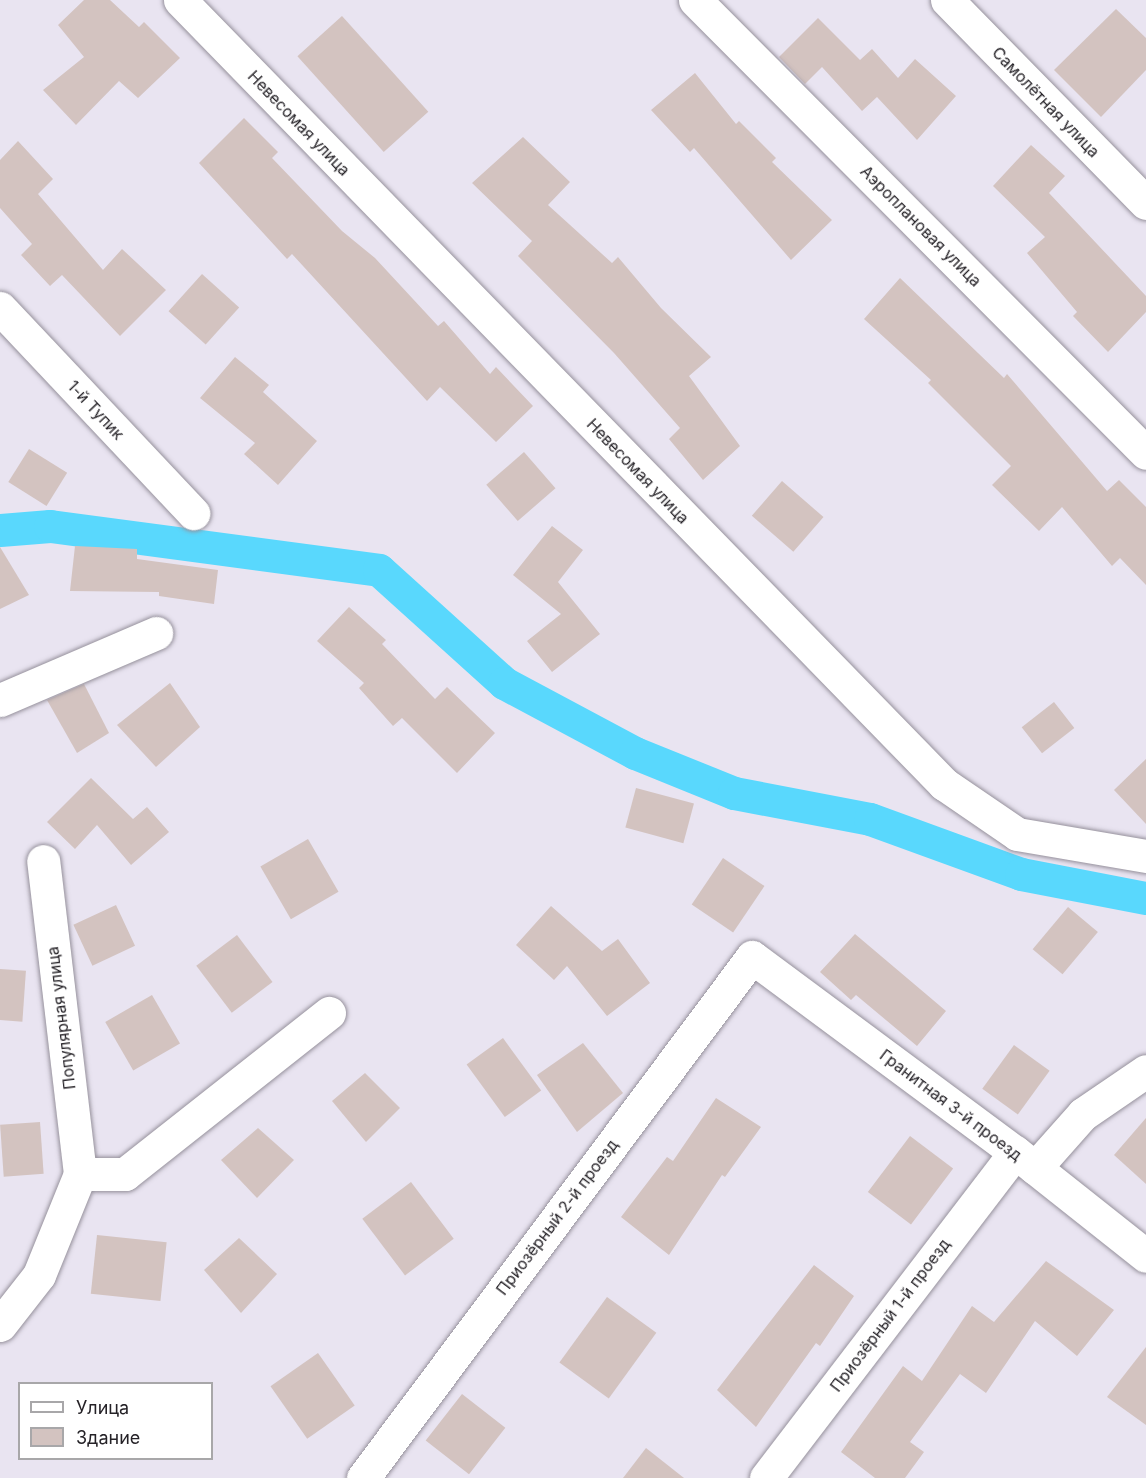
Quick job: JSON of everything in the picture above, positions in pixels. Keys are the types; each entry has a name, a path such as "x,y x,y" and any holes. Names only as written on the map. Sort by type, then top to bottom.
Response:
{"street":[{"name":"Невесомая улица","path":"180,0 944,784 1017,834 1146,856"},
{"name":"Аэроплановая улица","path":"695,0 1146,453"},
{"name":"Самолётная улица","path":"946,0 1146,203"},
{"name":"1-й Тупик","path":"0,308 193,513"},
{"path":"0,700 156,633"},
{"name":"Популярная улица","path":"0,1325 39,1275 80,1174 43,861"},
{"name":"Гранитная 3-й проезд","path":"752,957 1025,1160 1146,1256"},
{"name":"Приозёрный 2-й проезд","path":"363,1478 752,957"},
{"path":"80,1174 125,1173 329,1013"},
{"name":"Приозёрный 1-й проезд","path":"766,1478 1025,1160 1083,1114 1146,1071"}],"building":[{"path":"84,0 110,0 139,27 144,22 180,58 138,98 119,81 76,125 43,90 84,57 58,25"},
{"path":"1116,9 1146,38 1146,70 1101,117 1054,70"},
{"path":"342,16 428,112 384,152 297,56"},
{"path":"818,18 860,60 872,49 898,78 915,59 956,96 917,140 877,97 862,111 822,67 805,84 779,57"},
{"path":"695,73 736,124 739,121 776,158 772,162 832,220 791,260 694,148 690,152 651,110"},
{"path":"244,118 278,152 272,158 342,231 375,258 438,326 444,321 490,374 496,367 533,406 496,442 440,387 427,401 292,254 287,259 199,163"},
{"path":"523,137 570,182 548,205 612,263 618,257 661,308 711,357 689,376 740,446 703,480 669,439 680,428 614,353 518,256 532,241 472,183"},
{"path":"18,141 53,179 38,194 103,270 122,249 166,290 120,336 62,275 50,286 21,255 32,244 0,208 0,160"},
{"path":"1031,145 1065,176 1049,193 1146,296 1146,312 1108,352 1073,316 1077,312 1027,253 1045,237 993,186"},
{"path":"202,274 239,307 206,345 169,311"},
{"path":"900,278 1004,378 1007,374 1107,491 1119,480 1146,507 1146,585 1120,558 1112,566 1062,507 1039,531 992,485 1011,466 928,383 931,380 864,319"},
{"path":"235,357 269,385 263,392 317,441 278,485 244,454 255,443 200,398"},
{"path":"29,449 67,473 46,506 8,482"},
{"path":"524,452 555,488 518,521 486,485"},
{"path":"782,481 824,517 793,552 752,516"},
{"path":"552,526 583,550 558,582 600,634 552,672 527,641 561,614 513,575"},
{"path":"75,546 137,549 137,559 218,570 214,604 159,596 159,592 70,591"},
{"path":"0,547 29,595 0,609"},
{"path":"349,607 386,640 382,644 435,699 447,687 495,733 457,773 402,718 393,726 359,688 364,683 317,641"},
{"path":"170,683 200,727 156,767 117,725"},
{"path":"84,684 109,733 77,753 47,700"},
{"path":"1054,702 1074,728 1042,753 1022,727"},
{"path":"1146,759 1146,824 1114,790"},
{"path":"91,778 133,819 147,807 169,832 131,865 97,825 75,849 47,822"},
{"path":"636,788 694,804 683,843 625,828"},
{"path":"308,839 338,892 291,919 260,866"},
{"path":"723,858 764,886 733,932 692,904"},
{"path":"116,905 135,946 92,966 73,925"},
{"path":"551,906 602,951 618,939 650,983 607,1016 567,966 554,980 516,945"},
{"path":"1068,907 1098,932 1063,974 1033,949"},
{"path":"855,934 946,1011 917,1046 856,995 851,1000 820,972"},
{"path":"237,935 273,982 232,1013 196,966"},
{"path":"0,969 26,971 22,1022 0,1020"},
{"path":"152,995 180,1043 133,1070 105,1022"},
{"path":"503,1038 541,1091 505,1117 467,1064"},
{"path":"583,1043 623,1093 577,1132 537,1075"},
{"path":"1014,1045 1050,1071 1018,1115 982,1089"},
{"path":"365,1073 400,1108 366,1142 332,1101"},
{"path":"716,1098 761,1127 725,1177 722,1175 669,1255 621,1217 667,1157 673,1161"},
{"path":"1146,1118 1146,1184 1114,1155"},
{"path":"40,1122 44,1174 4,1177 0,1125"},
{"path":"258,1128 294,1160 257,1198 221,1160"},
{"path":"910,1136 953,1168 911,1224 868,1192"},
{"path":"411,1182 454,1239 405,1275 362,1219"},
{"path":"97,1235 167,1242 160,1301 91,1294"},
{"path":"239,1238 277,1274 241,1313 204,1270"},
{"path":"1046,1261 1114,1310 1077,1356 1035,1321 986,1393 960,1374 910,1442 924,1452 905,1478 875,1478 841,1452 903,1366 922,1381 972,1306 994,1322"},
{"path":"814,1265 854,1296 820,1346 816,1343 756,1427 717,1390"},
{"path":"607,1297 656,1333 609,1398 559,1363"},
{"path":"1146,1347 1146,1425 1107,1397"},
{"path":"318,1353 355,1405 307,1439 270,1386"},
{"path":"462,1394 505,1428 469,1474 426,1440"},
{"path":"646,1448 684,1478 623,1478"}],"waterway":[{"path":"0,530 50,526 379,570 504,683 635,753 734,793 870,819 1021,874 1146,898"}]}
